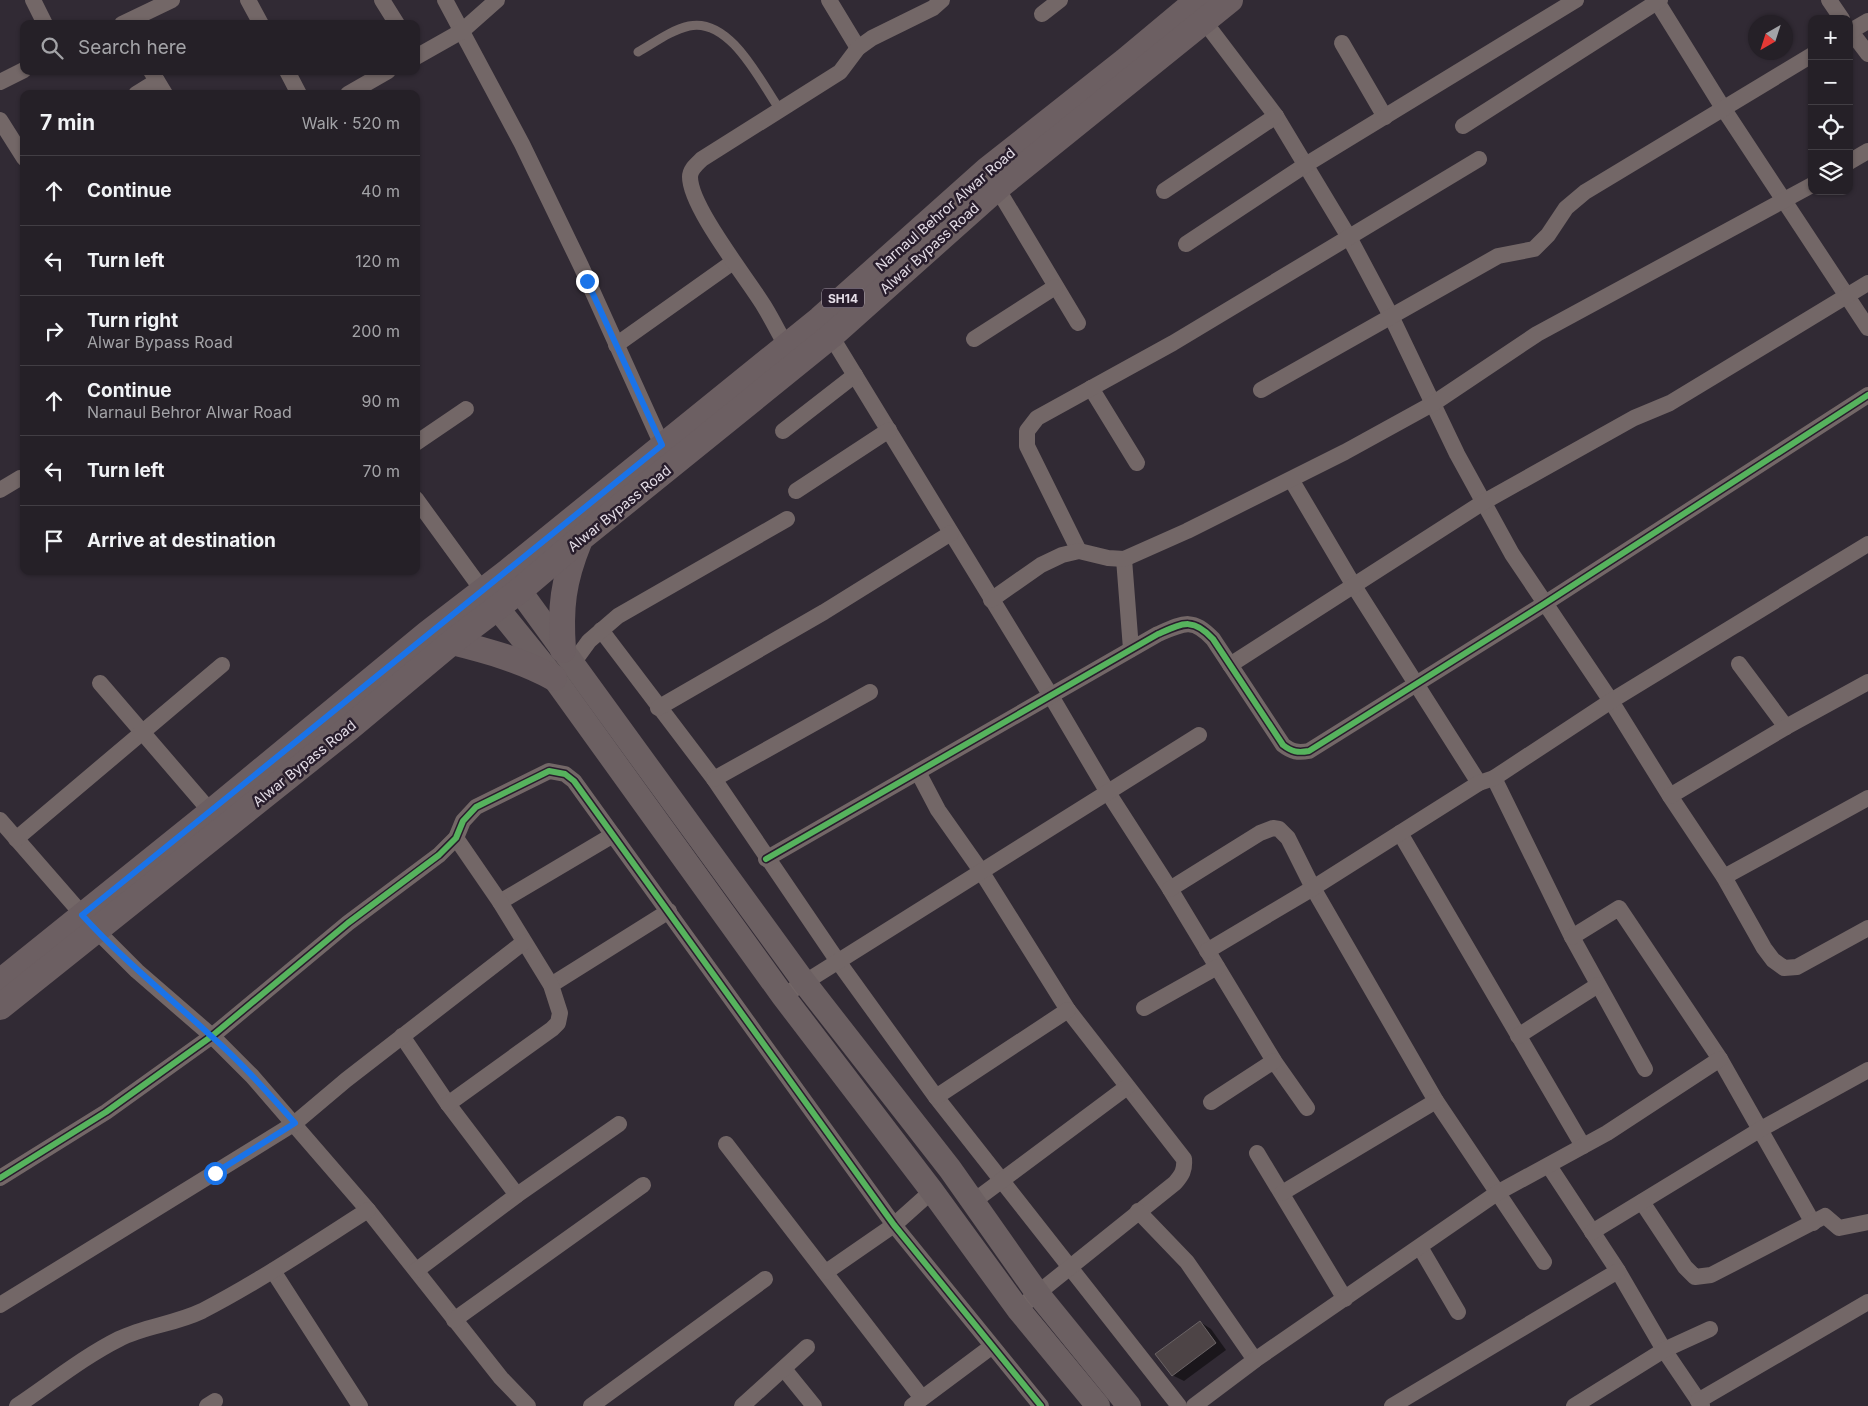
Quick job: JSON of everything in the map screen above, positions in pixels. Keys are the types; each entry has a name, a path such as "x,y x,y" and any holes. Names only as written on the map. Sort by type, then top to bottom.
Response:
{"main road":[{"name":"Alwar Bypass Road","path":"513,582 580,539 830,336 997,188 1195,6 1230,0"},
{"name":"Narnaul Behror Alwar Road","path":"490,599 513,582 662,445 820,319 987,170 1195,6"},
{"path":"563,664 560,613 564,589 580,539"},
{"path":"513,582 563,664 783,996 932,1191 1018,1309 1098,1406"},
{"name":"Alwar Bypass Road","path":"0,982 88,922 342,734 452,642 490,599"},
{"name":"Alwar Bypass Road","path":"0,1007 88,922 211,812 428,633 490,599"},
{"path":"490,599 563,664 804,982 974,1201 1038,1294 1129,1406"},
{"path":"452,642 501,654 526,663 563,664"}],"street":[{"path":"33,0 43,20"},
{"path":"131,20 172,0"},
{"path":"248,0 259,20"},
{"path":"382,0 394,20"},
{"path":"445,0 522,144 581,266 662,445"},
{"path":"420,54 462,31 497,0"},
{"path":"829,0 858,48"},
{"path":"786,346 763,305 733,262 698,202 691,186 689,174 702,159 840,72 858,48 872,38 933,8 942,0"},
{"path":"1042,14 1060,0"},
{"path":"1186,244 1307,164 1576,0"},
{"path":"1829,0 1839,15"},
{"path":"1463,126 1657,1 1723,108 1868,328"},
{"path":"1195,6 1276,116 1307,164 1391,316 1482,503 1544,604 1611,701 1670,796 1724,877 1764,948 1773,960 1784,968 1797,967 1868,928"},
{"path":"1853,26 1868,21"},
{"path":"1853,34 1868,54"},
{"path":"1342,43 1386,117"},
{"path":"1261,390 1498,256 1534,249 1548,236 1566,208 1585,192 1808,57"},
{"path":"0,82 20,72"},
{"path":"289,75 297,90"},
{"path":"355,90 381,75"},
{"path":"143,90 158,82"},
{"path":"1164,191 1276,116"},
{"path":"0,120 20,152"},
{"path":"1853,160 1868,151"},
{"path":"1079,551 1042,481 1027,446 1026,438 1030,424 1037,418 1150,357 1254,293 1350,239 1479,159"},
{"path":"991,600 1041,565 1062,555 1079,551 1108,558 1124,558 1292,481 1434,403 1538,334 1808,187"},
{"path":"997,188 1078,323"},
{"path":"616,345 733,262"},
{"path":"1230,665 1482,503 1634,418 1670,403 1868,283"},
{"path":"974,338 1055,287"},
{"path":"830,336 1274,1061 1308,1108"},
{"path":"783,431 855,375"},
{"path":"1091,388 1137,463"},
{"path":"766,859 1131,649 1175,626 1185,623 1194,624 1213,639 1283,745 1291,751 1299,753 1309,751 1325,743 1544,604 1868,395"},
{"path":"420,440 466,409"},
{"path":"796,491 889,430"},
{"path":"0,490 20,478"},
{"path":"1292,481 1354,586 1417,684 1487,780 1645,1069"},
{"path":"420,504 490,599"},
{"path":"563,664 582,650 601,630 625,612 788,519"},
{"path":"658,708 824,612 951,533"},
{"path":"1207,951 1313,888 1611,701 1868,544"},
{"path":"1124,558 1131,649"},
{"path":"601,630 714,780 766,859 936,1097 1002,1180 1068,1268 1179,1406"},
{"path":"1739,664 1786,727"},
{"path":"16,839 222,665"},
{"path":"100,682 211,812"},
{"path":"1670,796 1786,727 1868,682"},
{"path":"714,780 870,692"},
{"path":"783,996 837,960 1199,735"},
{"path":"0,1178 106,1112 212,1036 348,923 439,855 456,838 463,821 476,807 549,771 565,774 574,781 669,911 894,1225 991,1347 1041,1406"},
{"path":"918,772 938,810 981,871 1068,1010 1184,1159 1185,1167 1182,1175 1175,1183 1018,1309"},
{"path":"1724,877 1868,798"},
{"path":"0,820 88,922 137,971 212,1036 295,1123 368,1210 454,1320 528,1406"},
{"path":"1170,889 1242,842 1273,828 1279,829 1288,838 1313,888 1436,1101 1544,1262"},
{"path":"1400,833 1583,1146"},
{"path":"500,902 613,835"},
{"path":"448,1104 558,1022 558,1003 550,985 500,902 456,838"},
{"path":"1572,937 1619,908 1720,1060 1813,1223"},
{"path":"550,985 669,911"},
{"path":"0,1305 295,1123 402,1036 524,942"},
{"path":"1144,1008 1217,967"},
{"path":"1518,1036 1598,985"},
{"path":"936,1097 1068,1010"},
{"path":"402,1036 448,1104 517,1195"},
{"path":"1194,1406 1256,1360 1497,1193 1607,1133 1720,1060"},
{"path":"1211,1102 1274,1061"},
{"path":"1592,1232 1761,1129 1868,1070"},
{"path":"974,1201 1128,1088"},
{"path":"1282,1193 1436,1101"},
{"path":"416,1270 517,1195 619,1124"},
{"path":"726,1144 826,1272 917,1402 991,1347"},
{"path":"1257,1153 1345,1299"},
{"path":"1549,1166 1618,1271 1664,1350 1700,1404 1868,1302"},
{"path":"454,1320 643,1185"},
{"path":"826,1272 894,1225 932,1191"},
{"path":"1642,1202 1685,1267 1695,1277 1711,1274 1825,1216 1839,1228 1868,1222"},
{"path":"17,1406 120,1339 199,1312 273,1271 368,1210"},
{"path":"1138,1211 1188,1262 1256,1360"},
{"path":"1420,1247 1458,1312"},
{"path":"273,1271 360,1406"},
{"path":"1392,1406 1618,1271"},
{"path":"591,1406 765,1279"},
{"path":"1574,1406 1664,1350 1710,1329"},
{"path":"742,1406 807,1348"},
{"path":"784,1369 814,1406"}],"lane":[{"path":"638,52 688,26 699,25 712,28 724,34 737,47 780,110"}],"building":[{"path":"1200,1321 1216,1343 1172,1376 1155,1354"}],"cycle path":[{"path":"766,859 1158,634 1181,625 1187,624 1199,627 1213,639 1283,745 1295,751 1309,751 1544,604 1868,395"},
{"path":"0,1178 106,1112 212,1036 348,923 439,855 456,838 463,821 476,807 549,771 565,774 574,781 894,1225 1041,1406"}],"route":[{"path":"215,1173 295,1123 212,1036 137,971 82,915 662,445 587,281"}]}
